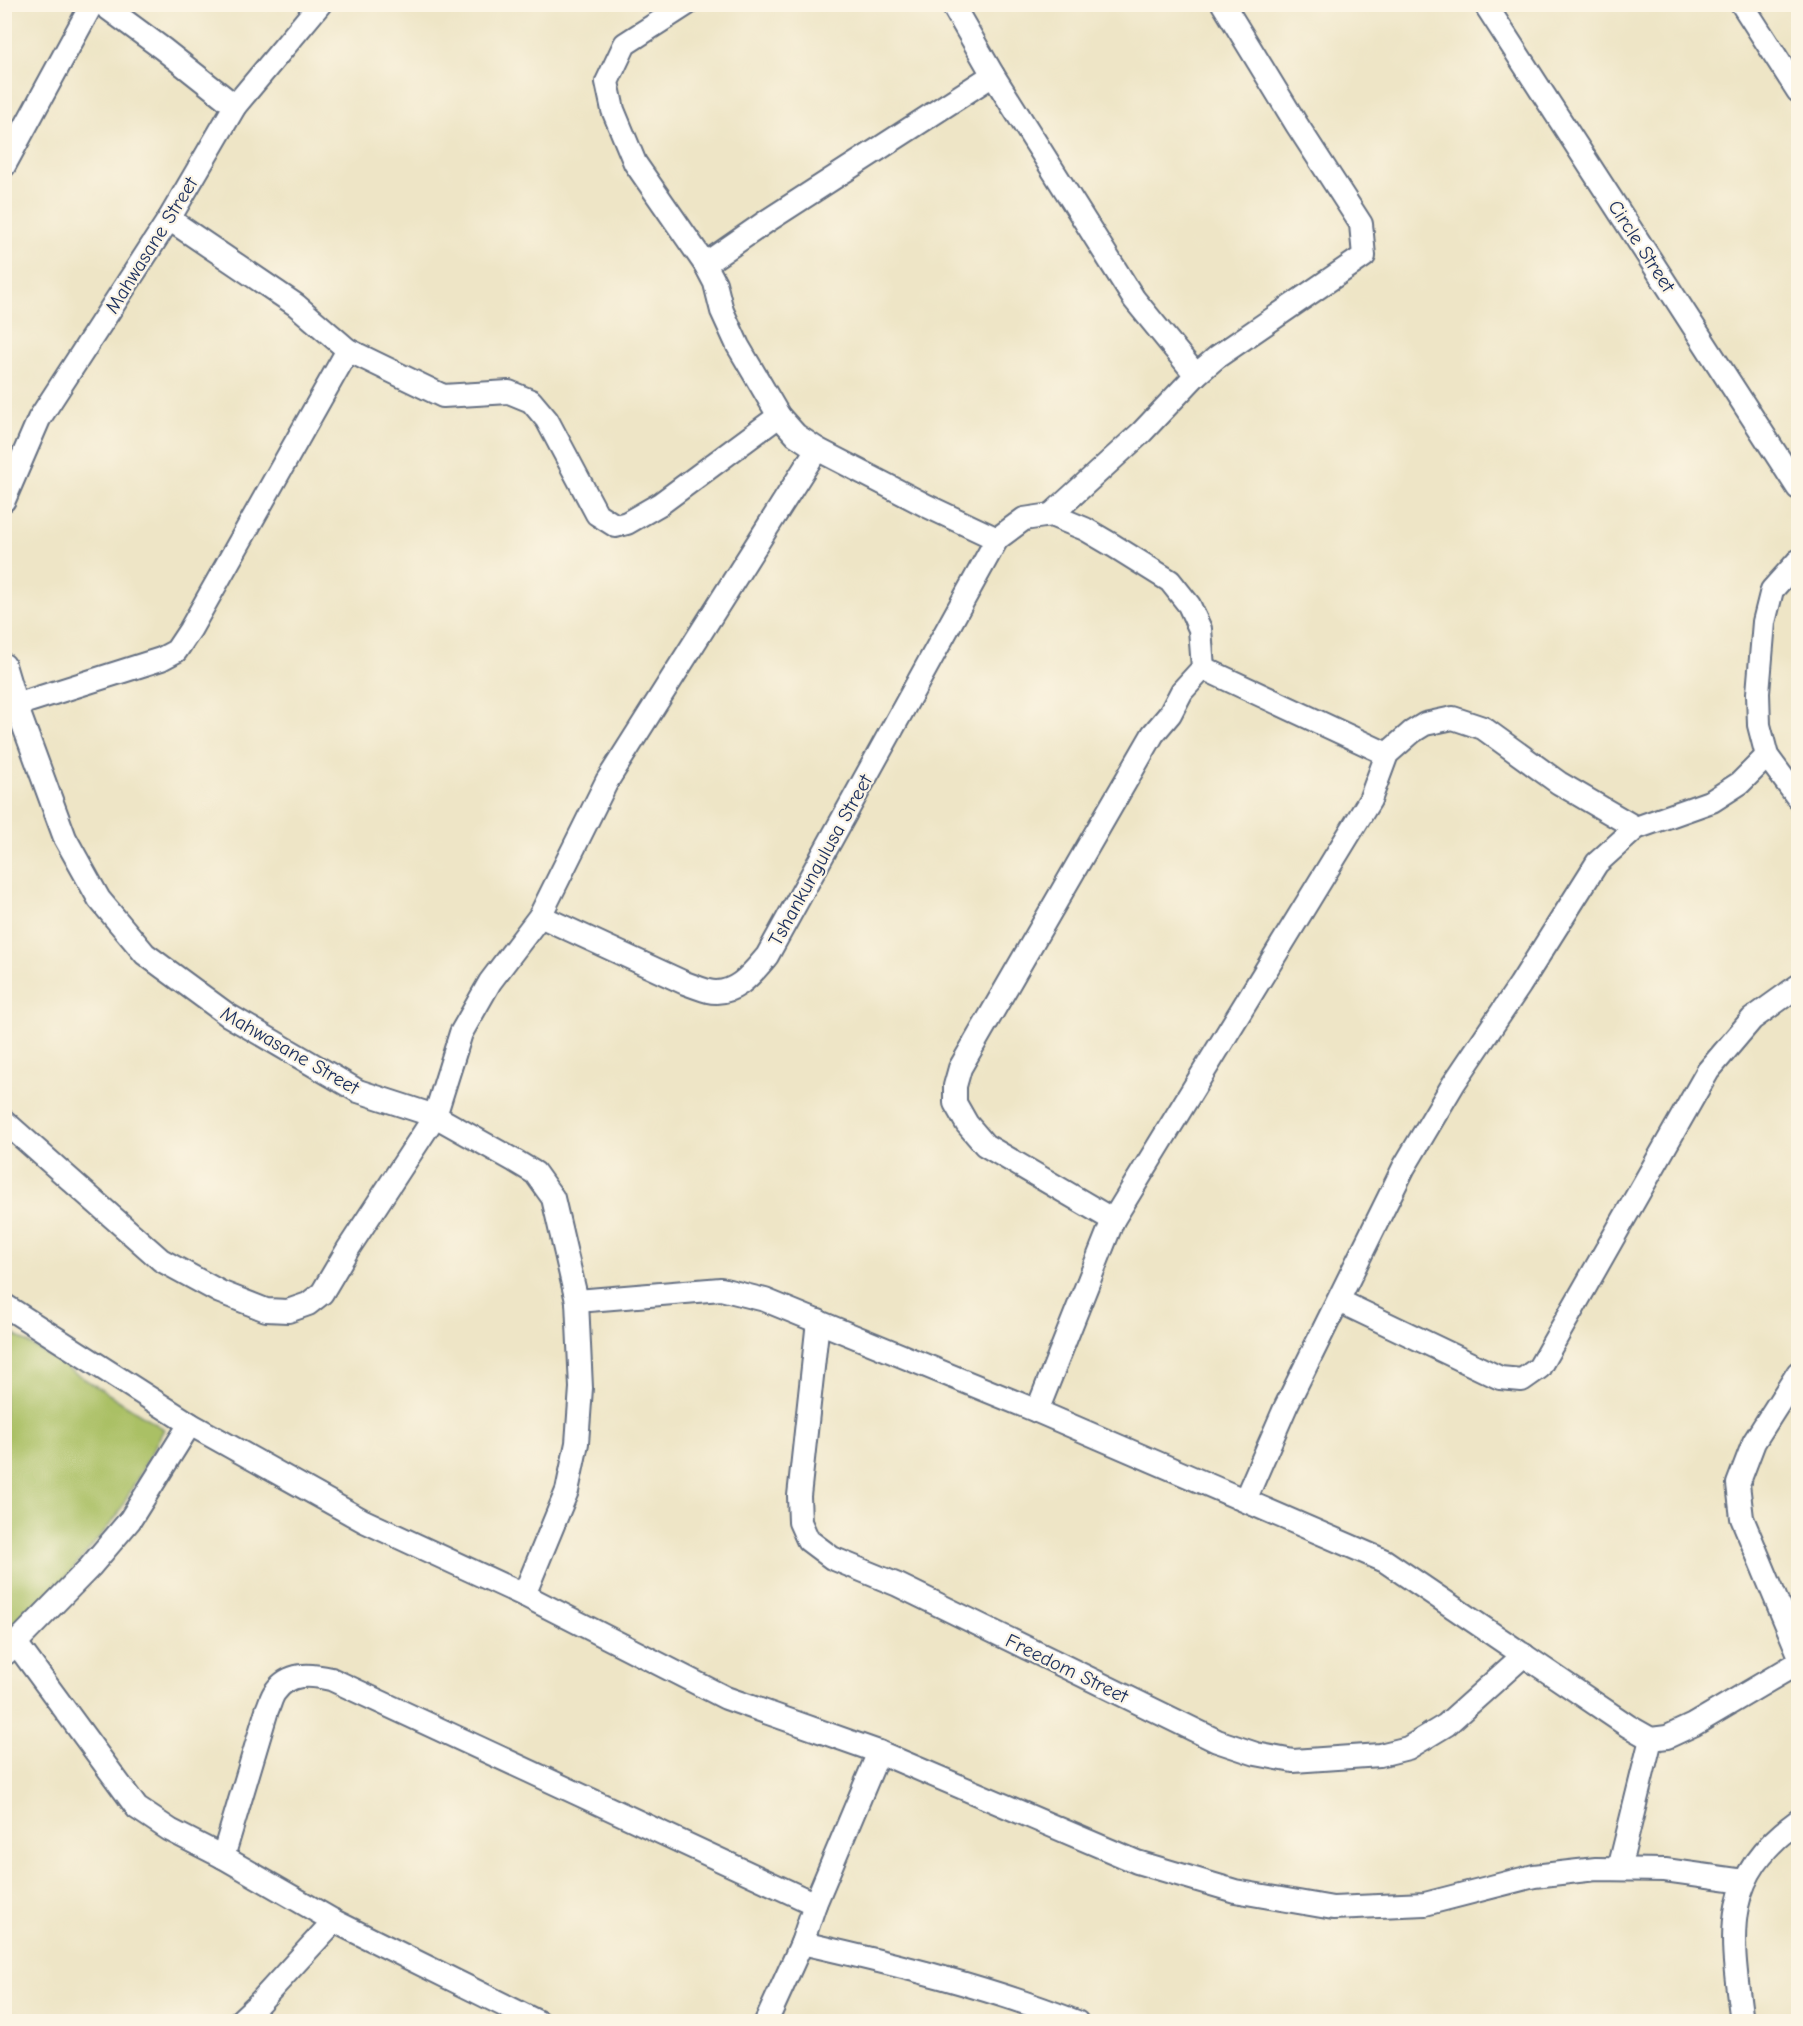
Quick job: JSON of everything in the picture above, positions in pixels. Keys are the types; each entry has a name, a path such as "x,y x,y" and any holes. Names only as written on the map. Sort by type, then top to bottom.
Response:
{"street":[{"path":"4,166 92,4"},
{"path":"102,4 235,106"},
{"name":"Mahwasane Street","path":"4,500 39,419 169,219 235,106 320,4"},
{"path":"687,4 625,44 607,82 613,110 635,163 705,264 715,283 722,311 738,346 779,416 796,435 817,449 997,539 1024,519 1051,515 1085,529 1170,581 1189,605 1200,628 1203,668 1182,690 1170,714 1153,734 960,1068 955,1086 955,1103 967,1124 985,1145 1113,1220"},
{"path":"952,4 993,75 1134,299 1196,375"},
{"path":"1051,515 1142,432 1196,375 1217,357 1364,256 1361,224 1297,125 1224,4"},
{"name":"Circle Street","path":"1485,4 1798,488"},
{"path":"1742,4 1798,91"},
{"path":"705,264 767,221 993,75"},
{"path":"169,219 296,305 348,350 443,396 509,392 531,401 547,420 597,514 616,526 627,523 660,504 779,416"},
{"path":"10,703 161,659 176,651 348,350"},
{"path":"4,1121 161,1260 220,1292 266,1310 288,1311 308,1304 322,1293 435,1116 461,1033 490,982 540,916 607,781 817,449"},
{"name":"Tshankungulusa Street","path":"540,916 710,992 730,990 749,977 767,957 997,539"},
{"path":"1798,561 1772,590 1764,622 1758,704 1759,726 1767,756 1798,798"},
{"name":"Mahwasane Street","path":"4,665 10,703 65,838 99,899 145,954 228,1015 357,1091 435,1116 535,1173 553,1198 578,1301 581,1388 577,1443 567,1491 524,1595"},
{"path":"1203,668 1387,754"},
{"path":"1037,1411 1113,1220 1370,800 1387,754 1425,724 1453,718 1483,728 1558,783 1636,828"},
{"path":"1245,1500 1286,1406 1404,1167 1454,1083 1520,985 1597,863 1636,828 1712,801 1740,783 1767,756"},
{"path":"1339,1301 1500,1378 1522,1380 1539,1368 1708,1071 1752,1019 1798,986"},
{"path":"578,1301 721,1288 765,1300 818,1321 1037,1411 1385,1561 1628,1726 1651,1739 1667,1737 1693,1725 1798,1663"},
{"path":"4,1305 190,1424 364,1521 524,1595 726,1698 879,1752 1137,1862 1235,1891 1334,1908 1425,1904 1534,1876 1596,1869 1665,1870 1744,1881"},
{"name":"Freedom Street","path":"818,1321 799,1496 800,1522 808,1540 832,1558 898,1585 1217,1741 1256,1754 1293,1761 1380,1755 1408,1748 1446,1725 1524,1655"},
{"path":"1798,1373 1754,1442 1738,1484 1742,1518 1798,1652"},
{"path":"190,1424 130,1520 90,1567 10,1649 136,1808 170,1830 223,1857 334,1921 538,2022"},
{"path":"223,1857 267,1710 275,1692 290,1679 309,1674 331,1679 815,1904"},
{"path":"1619,1869 1651,1739"},
{"path":"766,2022 802,1943 815,1904 879,1752"},
{"path":"1742,2022 1735,1968 1733,1918 1744,1881 1759,1858 1798,1821"},
{"path":"239,2022 334,1921"},
{"path":"802,1943 954,1981 1077,2022"}],"green space":[{"path":"4,1328 164,1429 117,1516 54,1592 5,1634"}]}
